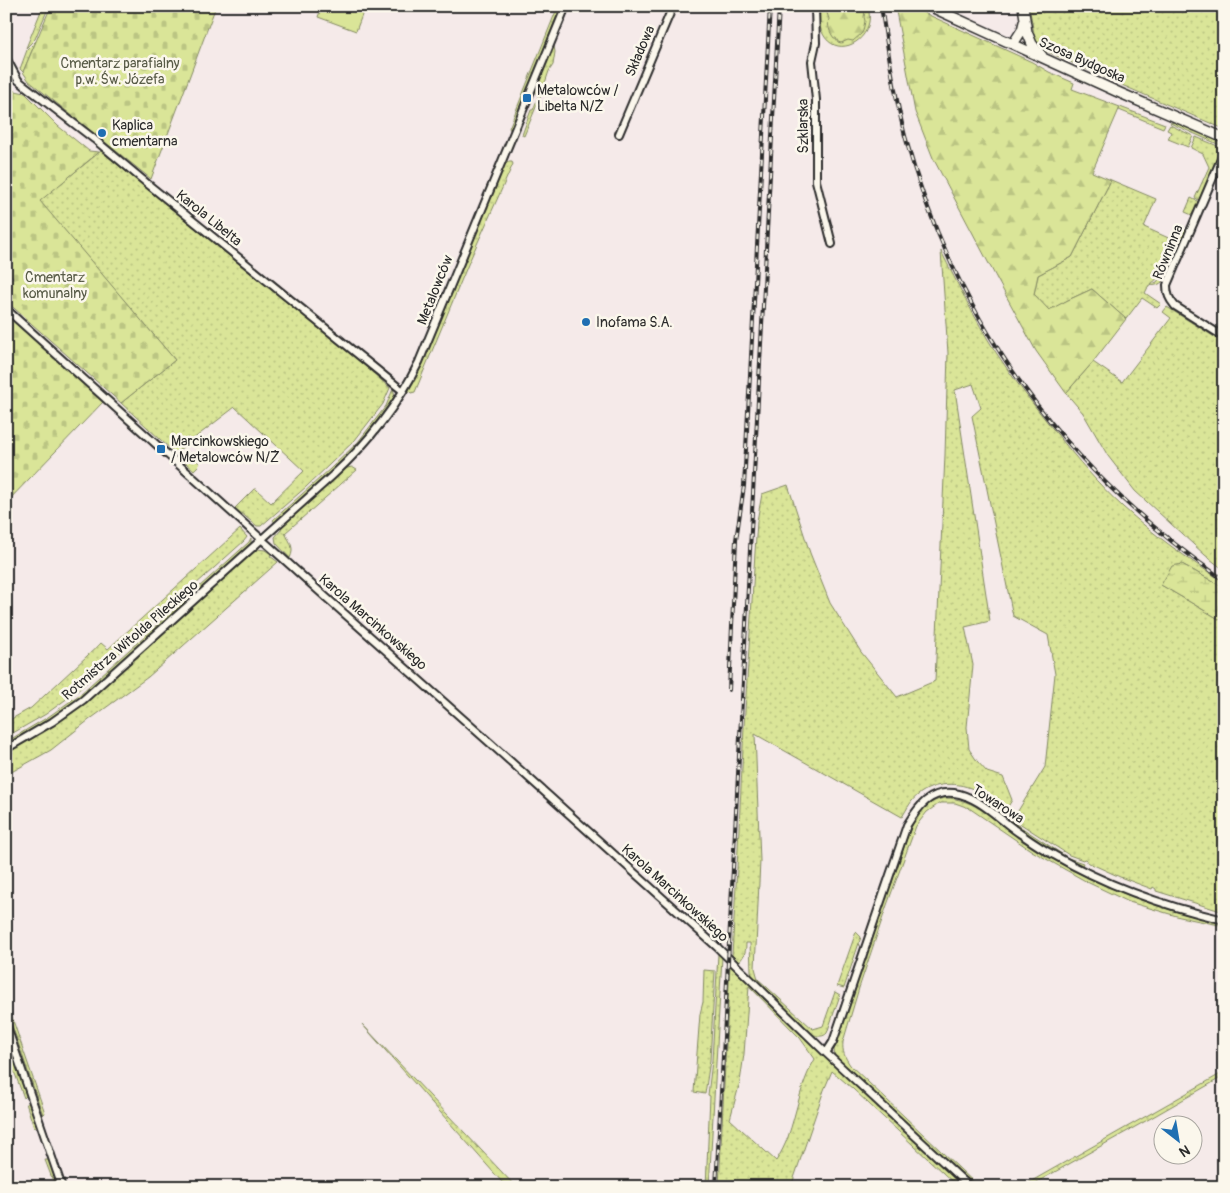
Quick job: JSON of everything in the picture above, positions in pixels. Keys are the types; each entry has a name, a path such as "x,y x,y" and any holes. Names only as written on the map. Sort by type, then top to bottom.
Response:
{"main road":[{"name":"Szosa Bydgoska","path":"929,6 1224,138"},
{"path":"1023,6 1032,44 1044,58"},
{"path":"1013,44 1022,30 1025,20"}],"street":[{"name":"Metalowców","path":"262,539 351,458 380,426 414,372 566,6"},
{"name":"Składowa","path":"619,134 673,6"},
{"name":"Szklarska","path":"815,6 816,43 812,61 816,100 816,181 832,244"},
{"name":"Karola Libelta","path":"6,58 18,80 403,391"},
{"name":"Równinna","path":"1224,152 1167,285 1167,294 1169,300 1175,306 1224,337"},
{"name":"Karola Marcinkowskiego","path":"6,309 724,954 826,1053 970,1187"},
{"name":"Rotmistrza Witolda Pileckiego","path":"6,749 52,722 83,700 262,539"},
{"name":"Towarowa","path":"826,1053 833,1042 907,825 922,803 932,796 948,793 966,796 1034,843 1092,876 1157,902 1224,920"},
{"path":"6,1024 62,1187"}],"green space":[{"path":"43,6 49,6 35,39 26,48"},
{"name":"Cmentarz parafialny p.w. Św. Józefa","path":"51,6 216,6 151,179 29,81 23,72"},
{"path":"322,6 365,7 356,31 318,17"},
{"path":"558,6 560,8 511,131 509,128"},
{"path":"819,6 868,6 869,20 862,37 856,42 842,46 828,41 821,31"},
{"path":"827,6 864,6 865,21 861,34 853,41 838,42 829,29"},
{"path":"895,6 909,6 1074,83 1072,89 1120,107 1092,172 1111,180 1072,257 1038,275 1034,294 1049,310 1092,289 1126,319 1066,393 1036,351 933,158 915,112"},
{"path":"1029,6 1224,6 1224,129 1044,50 1035,39"},
{"path":"36,41 23,72 20,69 27,50"},
{"path":"554,46 553,65 524,136 522,135 531,110 533,110 539,95 536,94 541,76"},
{"name":"Cmentarz komunalny","path":"6,89 25,93 58,126 89,151 99,152 40,201 175,360 121,403 6,301 6,284 13,277 6,271"},
{"path":"1120,107 1165,124 1163,128 1119,110"},
{"path":"1174,122 1216,140 1220,145 1170,123"},
{"path":"1170,125 1193,136 1188,147 1168,139 1171,132 1167,130"},
{"path":"1196,137 1220,147 1221,150 1199,200 1195,198 1209,167 1203,154 1191,148"},
{"path":"101,151 347,350 390,388 383,404 355,440 306,487 261,526 257,526 235,508 254,489 271,503 304,471 235,407 175,453 121,403 175,360 39,201"},
{"path":"508,162 513,164 469,262 415,392 411,393 409,391 410,388 429,348 504,166"},
{"path":"1111,180 1156,199 1144,227 1173,240 1180,227 1186,230 1181,242 1175,241 1159,277 1149,285 1145,293 1161,304 1157,308 1142,298 1126,319 1092,289 1049,311 1034,294 1038,275 1072,257"},
{"path":"1191,198 1199,202 1192,215 1185,212"},
{"path":"941,251 995,351 1033,404 1080,462 1105,490 1147,527 1172,547 1224,582 1224,588 1182,564 1161,585 1224,622 1224,912 1156,891 1153,887 1152,889 1120,877 1087,862 1087,860 1069,855 1013,819 1045,767 1055,674 1048,635 1013,616 972,416 981,408 973,384 955,390 990,621 965,627 973,665 967,727 969,749 987,772 1003,777 1012,800 1004,813 977,791 955,784 939,785 931,787 916,797 902,817 755,734 760,861 755,968 758,979 813,1029 823,1026 835,992 840,995 827,1033 818,1036 812,1035 752,977 750,943 746,943 745,953 739,962 732,955 757,521 762,494 788,485 810,553 830,603 861,652 897,697 935,681 948,353"},
{"path":"1164,273 1167,275 1166,278 1158,285 1150,285 1157,282"},
{"path":"1167,307 1224,343 1224,570 1135,491 1108,456 1083,413 1066,393 1093,362 1122,382 1171,318 1163,312"},
{"path":"6,315 103,402 6,503"},
{"path":"393,389 394,396 391,404 373,429 333,471 275,523 273,520 358,442 386,406"},
{"path":"186,453 192,455 200,464 194,470 180,458"},
{"path":"352,467 357,470 285,533 292,548 290,558 276,543 275,537 281,530 281,527 347,468"},
{"path":"240,529 247,537 244,541 76,692 46,714 6,737 6,722 31,708 101,643 108,649"},
{"path":"251,538 251,544 248,548 81,697 50,720 6,745 6,742 48,717 79,695 249,542"},
{"path":"257,549 265,550 278,562 148,677 51,750 6,775 6,753 52,726 90,699"},
{"path":"1182,564 1224,588 1224,622 1161,585 1172,566"},
{"path":"945,798 956,799 975,806 1045,855 1102,884 1161,907 1224,923 1224,926 1180,917 1129,902 1089,883 1032,851 969,808 955,803 940,803 927,812 916,826 887,905 859,988 843,1042 843,1049 850,1065 979,1187 973,1187 835,1057 834,1050 911,828 921,810 937,800"},
{"path":"1010,820 1068,858 1083,863 1082,866 1045,846"},
{"path":"856,932 861,937 844,988 837,986"},
{"path":"718,954 722,957 709,1187 706,1187 710,1096 708,1095 712,1061"},
{"path":"730,964 821,1054 965,1187 958,1187 832,1071 791,1187 719,1187","holes":["749,986 800,1038 815,1059 803,1087 788,1137 776,1161 730,1119 740,1082"]},
{"path":"704,970 715,971 710,1060 705,1094 694,1092 700,1014 703,1002"},
{"path":"6,1003 45,1113 43,1115 6,1008"},
{"path":"362,1024 516,1187 490,1187 502,1182"},
{"path":"6,1034 28,1094 24,1098 14,1071 6,1074"},
{"path":"1224,1072 1224,1076 1151,1118 1028,1187 1021,1187"},
{"path":"26,1103 30,1103 38,1126 34,1128"},
{"path":"45,1160 50,1160 58,1183 55,1186"}],"railway":[{"path":"729,690 736,540 744,486 770,6"},
{"path":"716,1187 779,6"},
{"path":"881,6 901,120 927,204 954,269 986,330 1024,387 1067,441 1115,491 1167,538 1224,580"}],"place":[{"name":"Metalowców / Libelta N/Ż","path":"527,98"},
{"name":"Kaplica cmentarna","path":"102,133"},
{"name":"Inofama S.A.","path":"586,322"},
{"name":"Marcinkowskiego / Metalowców N/Ż","path":"161,449"}]}
